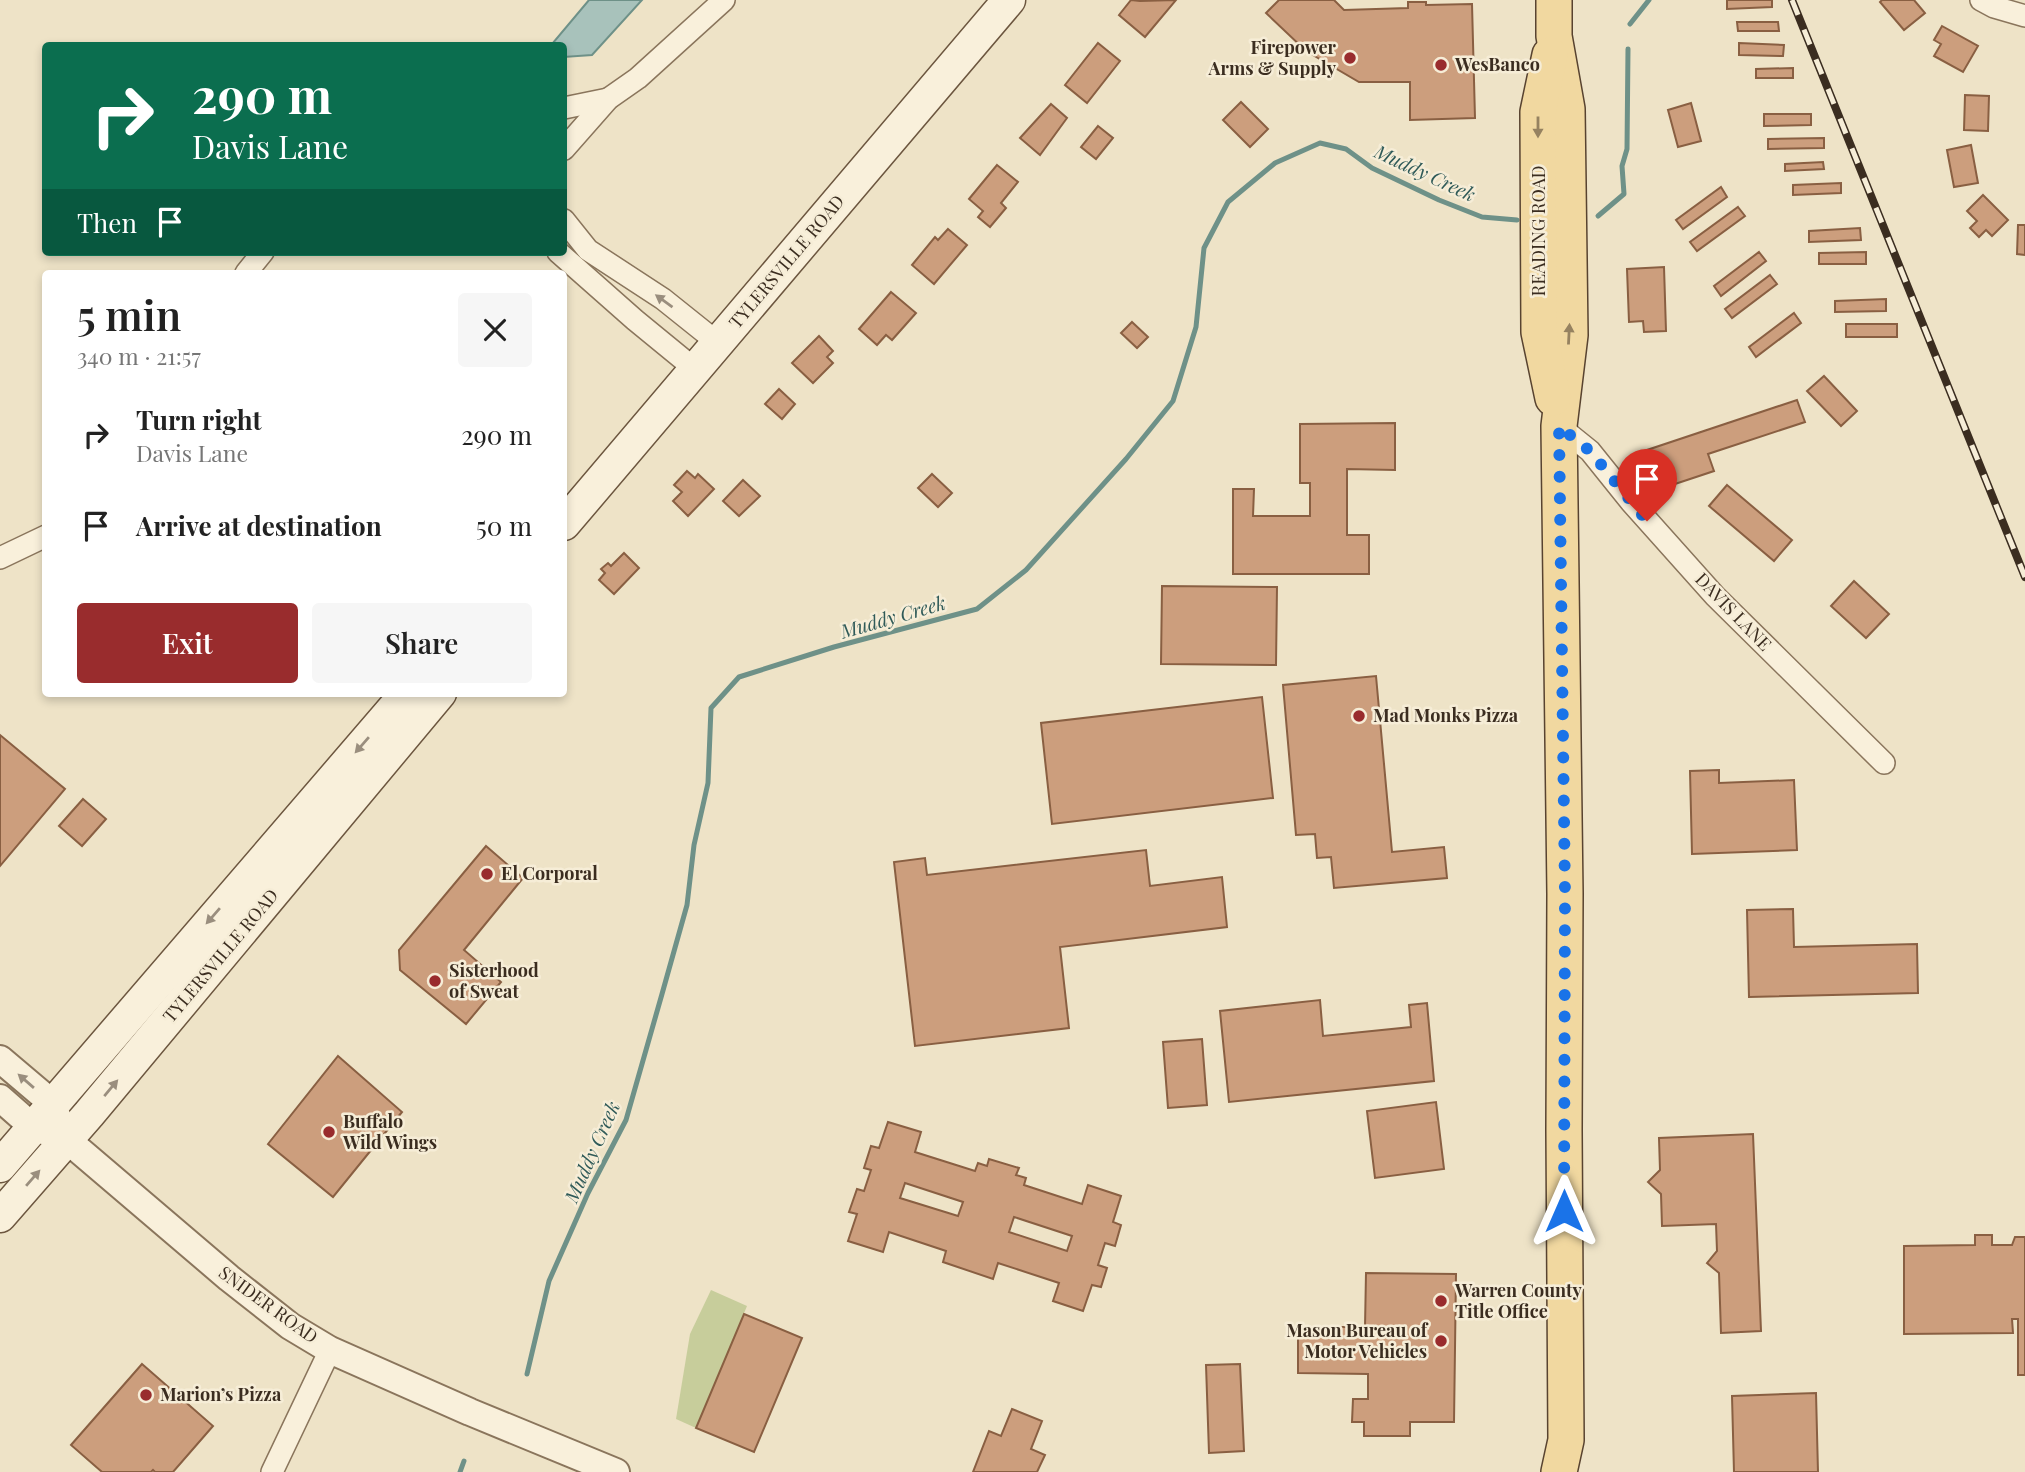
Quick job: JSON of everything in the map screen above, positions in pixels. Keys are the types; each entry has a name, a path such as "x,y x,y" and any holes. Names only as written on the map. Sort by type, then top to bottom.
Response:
{"main road":[{"name":"TYLERSVILLE ROAD","path":"567,520 1009,0"},
{"name":"READING ROAD","path":"1554,0 1554,36 1567,109 1570,335 1559,426 1565,894 1567,1461"},
{"name":"TYLERSVILLE ROAD","path":"0,1166 404,697"},
{"name":"TYLERSVILLE ROAD","path":"0,1216 437,697"}],"street":[{"path":"567,146 608,99 638,78 724,0"},
{"path":"1981,0 1994,7 2025,16"},
{"path":"567,107 608,99"},
{"path":"567,224 588,250 663,299 718,343"},
{"path":"248,270 260,256"},
{"path":"563,256 696,370"},
{"name":"DAVIS LANE","path":"1559,426 1590,451 1630,502 1715,596 1884,763"},
{"path":"0,558 42,538"},
{"name":"SNIDER ROAD","path":"0,1059 43,1115 66,1139 229,1278 290,1325 330,1350 616,1472"},
{"name":"SNIDER ROAD","path":"0,1098 43,1115"},
{"path":"271,1472 330,1350"}],"green space":[{"path":"711,1290 747,1306 696,1428 676,1419 690,1334"}],"water":[{"path":"589,0 642,0 592,55 567,57 567,42 554,42"}],"building":[{"path":"1131,0 1176,0 1145,37 1119,15"},
{"path":"1279,0 1334,0 1344,10 1408,8 1408,2 1426,2 1426,5 1472,4 1475,118 1410,120 1410,82 1359,82 1306,51 1266,13"},
{"path":"1727,0 1772,0 1772,7 1727,9"},
{"path":"1914,0 1925,13 1904,30 1880,2"},
{"path":"1737,22 1778,22 1779,31 1738,31"},
{"path":"1942,26 1978,46 1963,72 1934,56 1941,44 1934,40"},
{"path":"1098,43 1120,61 1087,103 1065,85"},
{"path":"1739,43 1784,45 1783,56 1739,55"},
{"path":"1793,68 1793,78 1756,78 1756,69"},
{"path":"1965,95 1989,96 1988,131 1964,130"},
{"path":"1241,102 1268,129 1250,147 1223,120"},
{"path":"1691,103 1701,141 1678,147 1668,110"},
{"path":"1051,104 1067,118 1040,155 1020,138"},
{"path":"1764,114 1811,114 1811,125 1764,126"},
{"path":"1098,126 1113,138 1096,159 1081,147"},
{"path":"1824,138 1824,148 1768,149 1768,139"},
{"path":"1971,145 1978,183 1954,187 1947,150"},
{"path":"1823,162 1824,169 1785,171 1785,164"},
{"path":"997,165 1018,182 1001,203 1006,208 990,227 978,217 983,211 969,199"},
{"path":"1841,183 1841,193 1793,195 1793,185"},
{"path":"1721,187 1727,197 1683,229 1676,220"},
{"path":"1983,195 2008,220 1992,236 1986,230 1979,237 1970,228 1977,221 1967,211"},
{"path":"1738,207 1745,216 1697,251 1690,242"},
{"path":"2018,225 2025,225 2025,255 2017,254"},
{"path":"1860,228 1861,240 1809,242 1809,231"},
{"path":"948,229 967,245 934,284 912,265 935,237 938,240"},
{"path":"1759,252 1766,261 1721,296 1714,286"},
{"path":"1866,252 1866,264 1819,264 1819,253"},
{"path":"1664,267 1666,331 1644,332 1643,321 1629,322 1627,269"},
{"path":"1770,275 1777,284 1732,318 1725,309"},
{"path":"891,292 916,313 892,340 886,335 877,345 859,329"},
{"path":"1886,299 1886,311 1835,312 1835,301"},
{"path":"1794,313 1801,323 1756,357 1749,347"},
{"path":"1132,322 1148,337 1137,348 1121,333"},
{"path":"1846,324 1897,324 1897,337 1846,337"},
{"path":"819,336 833,351 827,357 833,363 813,383 792,363"},
{"path":"1824,376 1857,411 1841,426 1807,391"},
{"path":"779,389 795,404 782,419 765,404"},
{"path":"1797,400 1805,422 1708,454 1714,471 1651,492 1638,453"},
{"path":"1395,423 1395,470 1347,469 1347,535 1369,535 1369,574 1233,574 1233,489 1254,489 1253,516 1310,516 1310,483 1300,483 1300,424"},
{"path":"687,471 695,478 698,474 714,489 688,516 673,501 682,492 674,485"},
{"path":"932,474 952,493 938,507 918,488"},
{"path":"743,480 760,496 739,516 723,501"},
{"path":"1727,485 1792,540 1774,561 1709,506"},
{"path":"624,553 639,568 614,594 599,580 605,573 601,569 608,563 611,566"},
{"path":"1854,581 1889,614 1866,638 1831,606"},
{"path":"1162,586 1277,587 1276,665 1161,664"},
{"path":"1376,676 1392,852 1444,847 1447,878 1334,888 1331,857 1317,858 1315,834 1296,835 1283,685"},
{"path":"1262,697 1273,798 1052,824 1041,723"},
{"path":"0,735 65,789 0,866"},
{"path":"1719,770 1719,783 1794,780 1797,850 1692,854 1690,771"},
{"path":"83,799 106,819 82,846 59,826"},
{"path":"486,846 523,878 464,950 501,982 466,1024 400,970 399,950"},
{"path":"1146,850 1150,886 1222,877 1227,927 1060,947 1069,1028 915,1046 894,862 925,858 927,875"},
{"path":"1793,909 1794,947 1917,944 1918,993 1749,997 1747,910"},
{"path":"1320,1000 1323,1036 1411,1027 1409,1005 1427,1003 1434,1081 1229,1102 1220,1011"},
{"path":"1202,1039 1207,1105 1168,1108 1163,1042"},
{"path":"338,1056 402,1112 333,1197 268,1144"},
{"path":"1436,1102 1444,1169 1375,1178 1367,1111"},
{"path":"888,1122 921,1132 915,1152 975,1171 978,1163 987,1166 989,1159 1019,1168 1016,1175 1026,1178 1024,1185 1082,1204 1088,1185 1121,1196 1113,1222 1121,1225 1115,1246 1105,1243 1098,1265 1107,1268 1101,1287 1092,1285 1083,1311 1053,1301 1059,1283 998,1263 993,1279 943,1262 946,1251 889,1232 883,1252 848,1241 857,1214 849,1212 857,1189 864,1191 871,1170 864,1168 871,1146 879,1148","holes":["905,1183 963,1202 958,1216 900,1198","1014,1217 1072,1236 1067,1251 1009,1232"]},
{"path":"1753,1134 1761,1331 1721,1333 1719,1273 1707,1263 1717,1251 1716,1224 1662,1226 1661,1194 1648,1182 1660,1170 1659,1138"},
{"path":"1975,1235 1992,1235 1992,1245 2012,1245 2015,1237 2025,1237 2025,1375 2018,1375 2018,1319 2012,1319 2013,1333 1904,1334 1904,1246 1975,1245"},
{"path":"1366,1273 1456,1274 1454,1422 1410,1422 1410,1436 1364,1436 1364,1422 1352,1422 1353,1399 1368,1399 1368,1374 1298,1373 1298,1327 1365,1327"},
{"path":"744,1314 802,1338 754,1452 696,1428"},
{"name":"Marion’s Pizza","path":"142,1364 213,1426 173,1472 102,1472 71,1445"},
{"path":"1240,1364 1244,1451 1209,1453 1206,1365"},
{"path":"1816,1393 1818,1472 1734,1472 1732,1396"},
{"path":"1012,1409 1042,1421 1031,1449 1045,1455 1037,1472 973,1472 989,1431 1001,1436"}],"waterway":[{"name":"Muddy Creek","path":"1630,24 1649,0"},
{"name":"Muddy Creek","path":"1598,216 1624,194 1622,166 1627,149 1628,49"},
{"name":"Muddy Creek","path":"527,1374 549,1281 588,1193 626,1120 687,905 694,845 708,783 711,708 739,677 834,647 977,609 1026,570 1126,459 1173,401 1196,327 1204,248 1228,202 1275,163 1320,143 1346,149 1372,168 1439,200 1482,217 1517,220"},
{"name":"Muddy Creek","path":"460,1472 464,1461"}],"railway":[{"path":"1792,0 2025,577"}],"place":[{"name":"Firepower Arms & Supply","path":"1350,58"},
{"name":"WesBanco","path":"1441,65"},
{"name":"Mad Monks Pizza","path":"1359,716"},
{"name":"El Corporal","path":"487,874"},
{"name":"Sisterhood of Sweat","path":"435,981"},
{"name":"Buffalo Wild Wings","path":"329,1132"},
{"name":"Warren County Title Office","path":"1441,1301"},
{"name":"Mason Bureau of Motor Vehicles","path":"1441,1341"},
{"name":"Marion’s Pizza","path":"146,1395"}],"route":[{"path":"1564,1211 1565,894 1559,426 1590,451 1647,521"}]}
